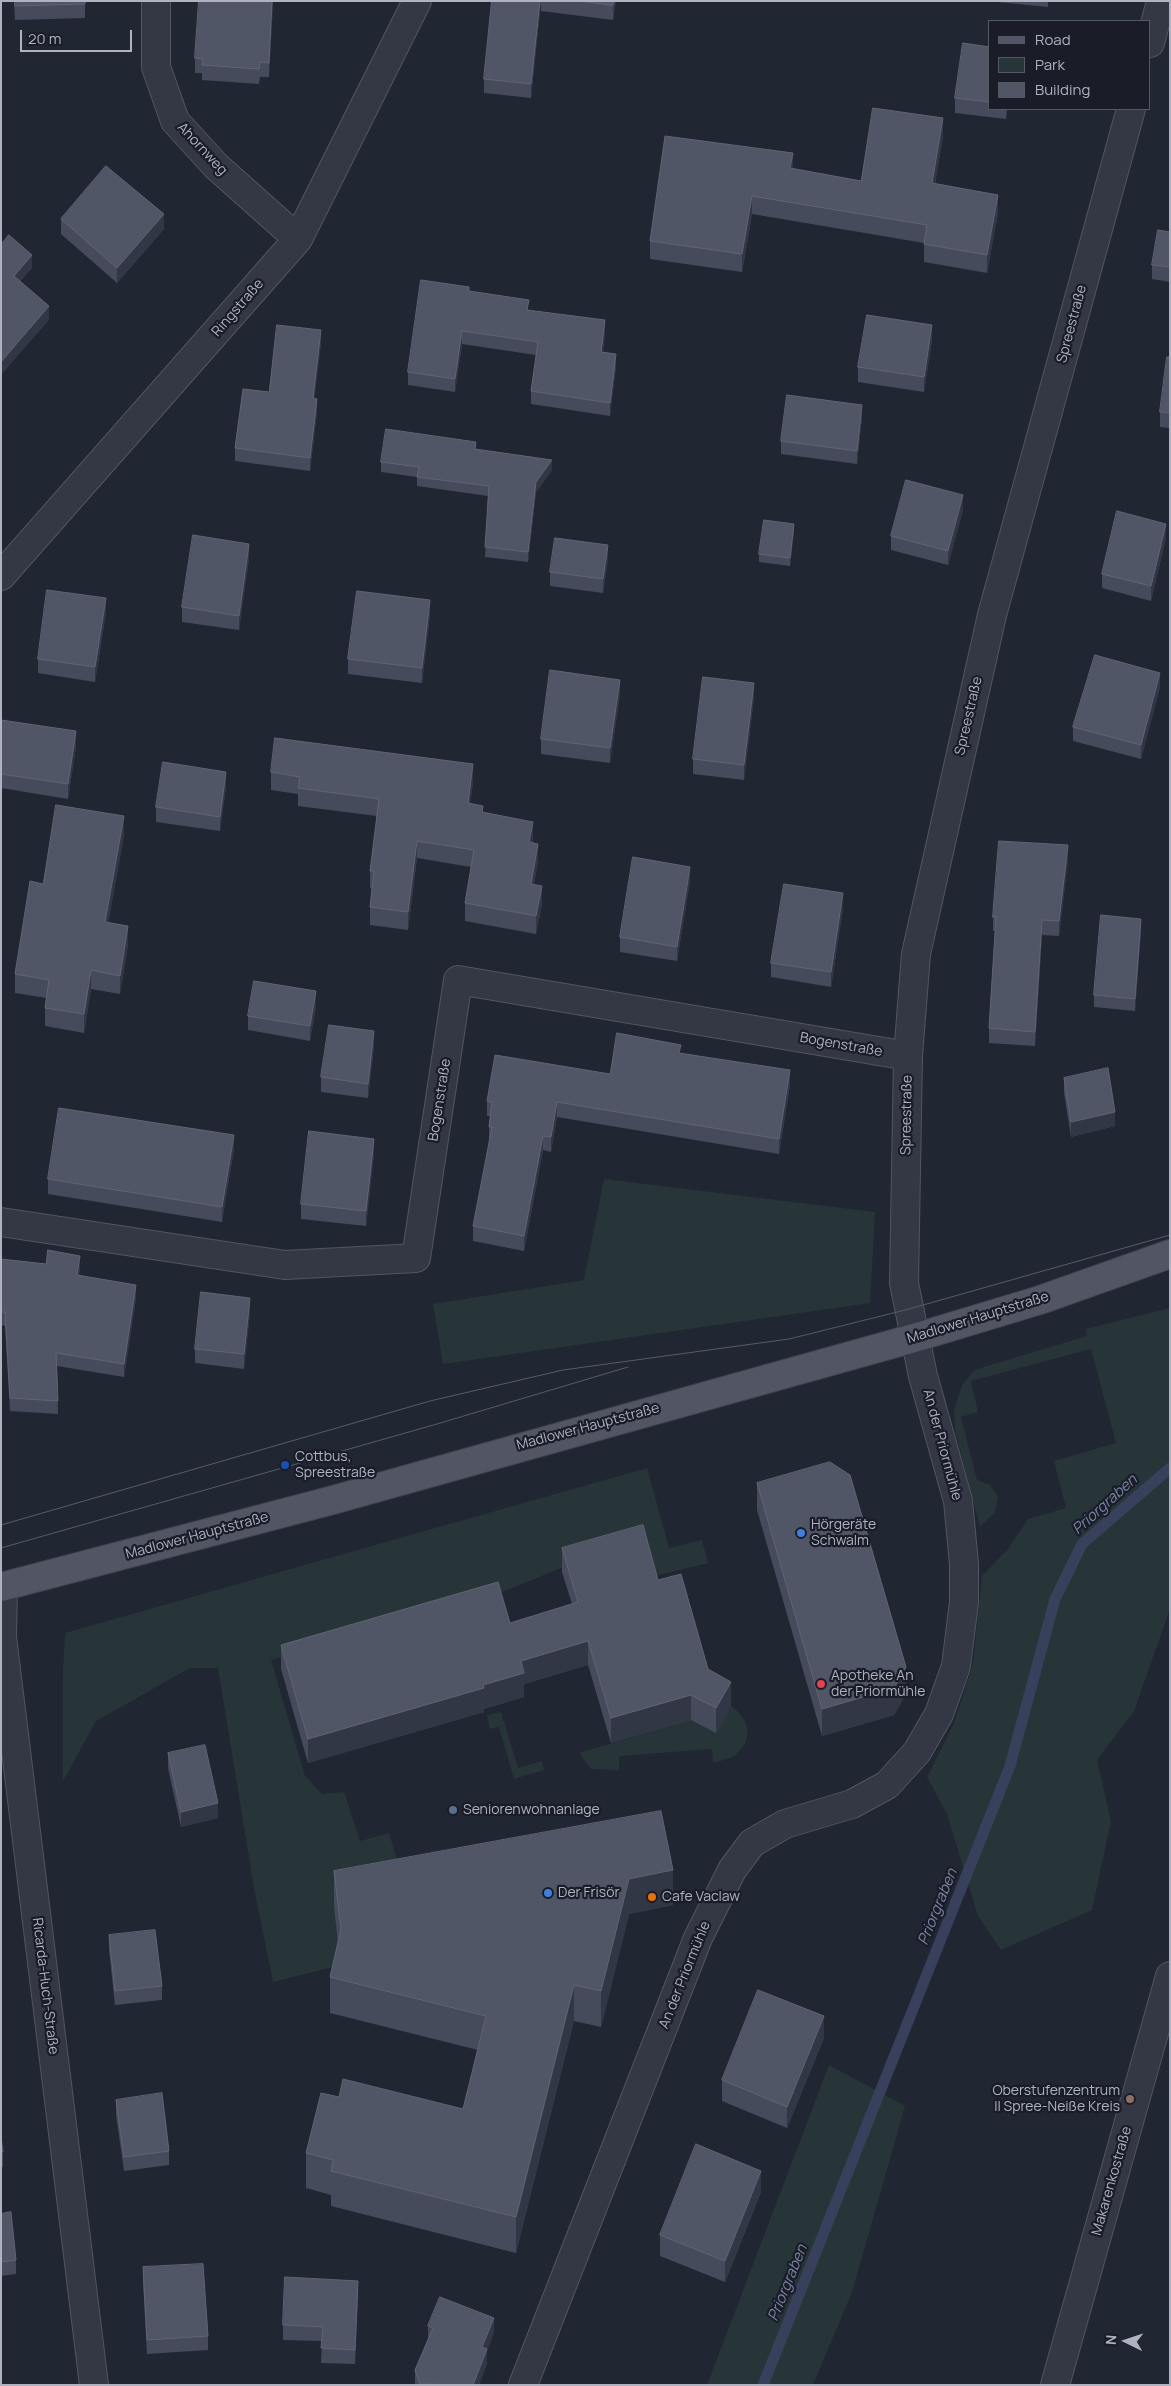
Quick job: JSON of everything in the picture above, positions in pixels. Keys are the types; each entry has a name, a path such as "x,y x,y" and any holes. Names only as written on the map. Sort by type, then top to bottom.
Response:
{"main road":[{"name":"Madlower Hauptstraße","path":"2,1587 324,1502 914,1338 1040,1300 1170,1254"}],"street":[{"name":"Ahornweg","path":"156,1 156,67 175,121 216,166 298,239"},
{"name":"Ringstraße","path":"1,576 298,239 417,1"},
{"path":"1151,39 1161,1"},
{"name":"Spreestraße","path":"914,1338 904,1283 908,1056 916,954 992,615 1132,110"},
{"name":"Bogenstraße","path":"1,1222 285,1265 416,1258 458,980 908,1056"},
{"name":"An der Priormühle","path":"523,2385 698,1938 732,1870 752,1843 785,1824 852,1804 887,1785 916,1752 939,1714 956,1666 964,1602 964,1564 958,1501 914,1338"},
{"name":"Ricarda-Huch-Straße","path":"2,1587 2,1637 94,2385"},
{"name":"Makarenkostraße","path":"1055,2385 1170,1976"}],"green space":[{"path":"604,1179 875,1212 870,1303 443,1364 433,1304 584,1280"},
{"path":"1170,1308 1170,1609 1134,1711 1097,1760 1111,1821 1092,1910 1001,1950 978,1916 947,1814 927,1777 954,1723 973,1664 982,1576 1008,1549 1028,1519 1066,1508 1054,1461 1116,1443 1091,1349 971,1381 978,1412 961,1417 977,1480 990,1485 998,1497 995,1512 980,1527 955,1430 954,1409 962,1386 974,1370 1087,1336 1086,1329"},
{"path":"647,1468 669,1548 702,1540 708,1563 655,1576 644,1545 558,1569 493,1596 271,1660 305,1776 322,1794 344,1792 360,1841 389,1833 402,1877 341,1965 273,1982 254,1888 218,1668 190,1668 96,1721 63,1781 65,1633"},
{"path":"731,1706 742,1717 747,1729 747,1736 741,1749 733,1756 724,1760 713,1763 712,1749 619,1756 619,1770 591,1769 579,1753 691,1720 716,1732"},
{"path":"501,1712 518,1768 542,1761 544,1770 514,1779 499,1727 490,1729 487,1715"},
{"path":"829,2065 905,2106 852,2292 813,2385 707,2385"}],"building":[{"path":"15,1 85,1 85,4 15,6"},
{"path":"199,1 272,1 269,63 260,62 259,69 202,65 203,59 195,58"},
{"path":"492,1 540,1 531,84 484,79"},
{"path":"580,1 614,1 613,5"},
{"path":"963,43 988,47 988,102 955,98"},
{"path":"873,108 943,118 932,183 998,195 987,255 924,244 927,225 752,196 742,254 650,241 665,136 793,153 790,168 861,181"},
{"path":"106,166 164,214 117,268 61,219"},
{"path":"1158,230 1170,232 1170,267 1152,265"},
{"path":"9,235 32,255 14,276 49,306 1,362 1,245"},
{"path":"421,280 469,287 469,291 529,300 527,310 605,320 601,352 616,354 610,403 531,391 538,342 462,331 455,379 408,372"},
{"path":"867,315 932,325 924,377 858,367"},
{"path":"277,325 321,330 313,398 317,399 310,458 235,448 243,389 269,392"},
{"path":"1167,357 1170,357 1170,413 1160,412"},
{"path":"787,395 862,405 857,451 781,441"},
{"path":"386,429 476,442 475,449 552,460 536,482 528,552 485,547 489,486 417,477 419,467 381,462"},
{"path":"906,480 963,495 948,551 891,536"},
{"path":"1117,511 1166,524 1151,586 1102,574"},
{"path":"764,520 794,524 790,558 759,554"},
{"path":"193,535 249,544 239,616 182,607"},
{"path":"555,538 608,545 603,579 550,572"},
{"path":"47,590 106,598 95,667 38,659"},
{"path":"357,591 430,600 422,668 348,659"},
{"path":"1095,655 1160,673 1141,745 1073,727"},
{"path":"550,670 620,680 610,748 541,739"},
{"path":"703,677 754,683 744,765 693,759"},
{"path":"1,720 76,731 68,784 1,774"},
{"path":"275,738 473,764 468,803 483,806 482,812 533,822 529,842 538,844 531,884 542,886 536,916 465,903 474,850 417,841 408,912 370,907 374,871 370,871 379,799 298,788 300,777 271,772"},
{"path":"163,762 226,772 220,817 156,807"},
{"path":"56,805 124,816 105,922 128,926 120,976 91,970 84,1014 45,1008 49,980 15,974 30,881 43,884"},
{"path":"999,841 1068,845 1059,921 1042,920 1035,1032 989,1028 996,917 993,917"},
{"path":"633,857 690,867 677,947 620,937"},
{"path":"784,884 843,893 831,972 771,963"},
{"path":"1101,915 1141,919 1135,999 1094,995"},
{"path":"254,981 316,991 310,1026 248,1016"},
{"path":"329,1025 374,1031 368,1084 321,1077"},
{"path":"617,1033 681,1045 679,1053 790,1070 779,1139 557,1102 551,1137 543,1136 524,1236 473,1226 492,1127 489,1127 492,1102 487,1101 495,1055 610,1074"},
{"path":"1108,1068 1115,1112 1071,1122 1064,1078"},
{"path":"59,1108 234,1135 222,1207 48,1179"},
{"path":"309,1131 374,1139 366,1211 301,1204"},
{"path":"48,1250 80,1256 77,1275 136,1285 124,1364 56,1353 58,1401 10,1398 5,1312 1,1312 1,1259 46,1264"},
{"path":"201,1292 250,1298 244,1354 195,1349"},
{"path":"830,1462 850,1475 906,1667 894,1688 822,1709 757,1483"},
{"path":"643,1525 658,1580 681,1574 708,1669 731,1682 716,1708 691,1695 611,1718 588,1641 521,1661 524,1673 483,1685 484,1688 308,1739 281,1645 498,1582 510,1623 578,1602 562,1548"},
{"path":"205,1745 218,1803 181,1812 168,1753"},
{"path":"661,1811 673,1870 629,1879 601,1991 574,1985 516,2217 331,2171 333,2160 306,2153 321,2093 339,2097 343,2079 463,2109 486,2016 330,1977 341,1929 334,1871"},
{"path":"155,1930 162,1986 115,1991 109,1935"},
{"path":"758,1990 824,2016 787,2107 722,2080"},
{"path":"162,2093 169,2151 124,2157 116,2100"},
{"path":"696,2144 761,2171 725,2261 660,2235"},
{"path":"11,2212 16,2260 1,2262 1,2214"},
{"path":"203,2264 208,2336 147,2340 143,2267"},
{"path":"285,2277 358,2281 355,2350 321,2348 323,2327 283,2325"},
{"path":"440,2297 494,2318 482,2347 487,2349 473,2385 420,2384 415,2370 433,2328 428,2326"}],"waterway":[{"name":"Priorgraben","path":"763,2385 1010,1766 1055,1599 1082,1544 1170,1468"}],"tram line":[{"path":"1,1525 430,1401 563,1370 789,1339 909,1309 1170,1235"},
{"path":"1,1548 437,1424 628,1367"}],"place":[{"name":"Cottbus, Spreestraße","path":"285,1465"},
{"name":"Hörgeräte Schwalm","path":"801,1533"},
{"name":"Apotheke An der Priormühle","path":"821,1684"},
{"name":"Seniorenwohnanlage","path":"453,1810"},
{"name":"Der Frisör","path":"548,1893"},
{"name":"Cafe Vaclaw","path":"652,1897"},
{"name":"Oberstufenzentrum II Spree-Neiße Kreis","path":"1130,2099"}]}
